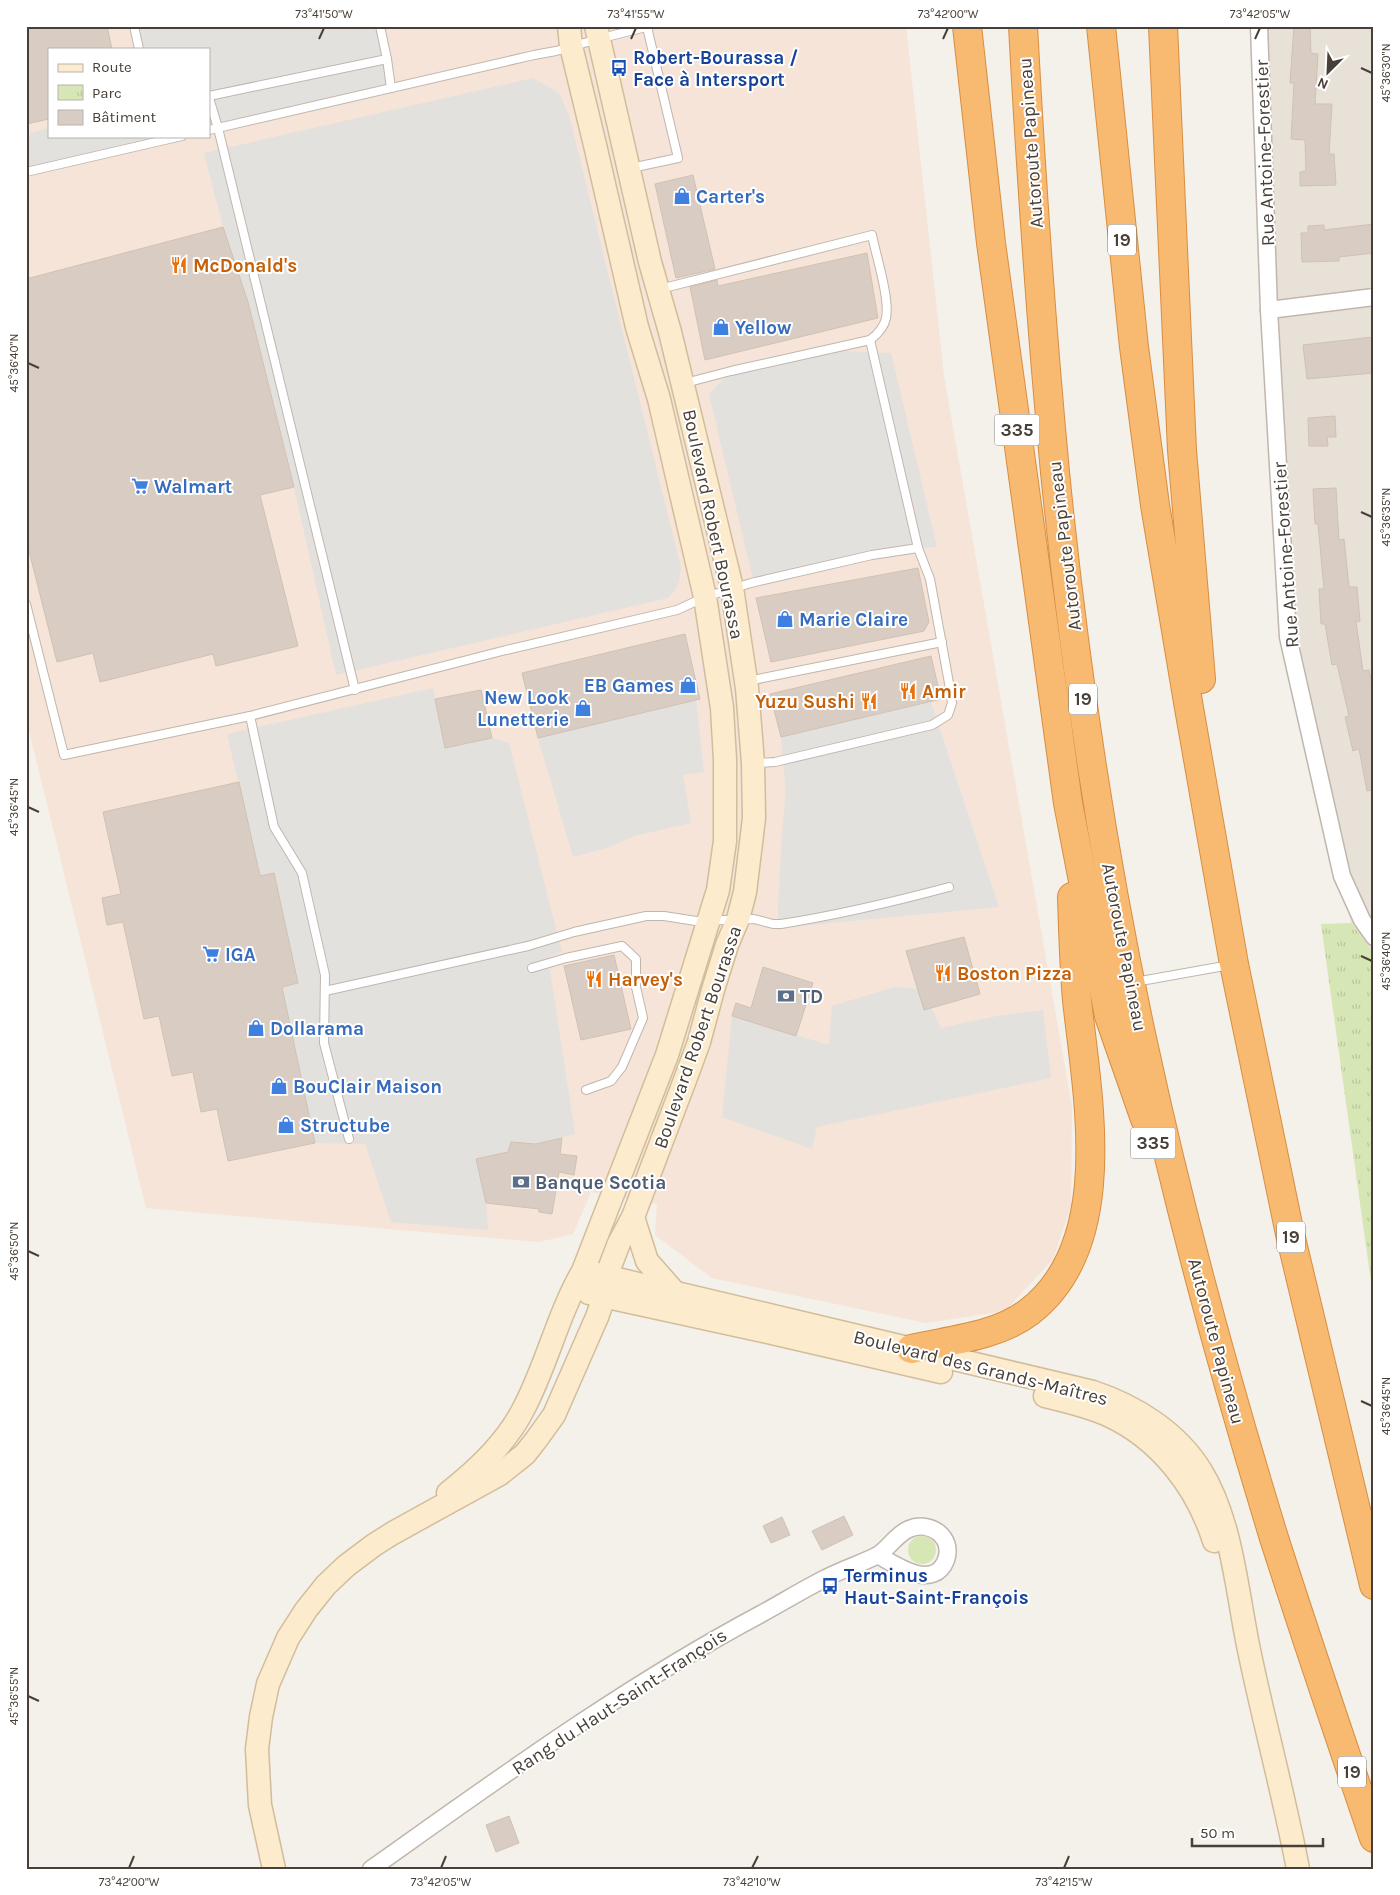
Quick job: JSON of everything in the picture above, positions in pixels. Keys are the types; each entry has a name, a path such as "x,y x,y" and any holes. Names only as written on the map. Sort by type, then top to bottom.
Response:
{"highway":[{"name":"335","path":"965,26 991,243 1068,803 1109,1016 1197,1269"},
{"name":"Autoroute Papineau","path":"1023,26 1039,291 1060,516 1087,730 1131,983 1147,1061 1197,1269 1234,1402 1275,1539 1374,1838"},
{"name":"19","path":"1102,26 1123,248 1148,453 1182,669 1234,964 1290,1234 1374,1585"},
{"path":"1162,26 1182,460 1221,887"},
{"path":"911,1349 992,1331 1028,1313 1042,1301 1066,1268 1083,1226 1088,1195 1090,1157 1088,1106 1075,976 1068,803"}],"street":[{"name":"Rue Antoine-Forestier","path":"1259,26 1269,310 1288,637 1342,876 1362,920 1374,937"},
{"name":"Boulevard Robert Bourassa","path":"415,1521 494,1478 512,1465 536,1440 554,1415 561,1401 605,1287 619,1243 633,1217 699,1042 724,954 738,919 745,892 752,841 754,818 753,763 746,681 732,588 683,383 628,169 597,32"},
{"name":"Boulevard Robert Bourassa","path":"415,1521 475,1470 500,1444 524,1409 578,1280 667,1055 718,890 724,842 725,760 722,708 705,597 659,399 637,327 570,36"},
{"path":"1269,310 1374,297"},
{"path":"633,1217 647,1261 676,1294"},
{"name":"Boulevard des Grands-Maîtres","path":"578,1280 772,1333 1070,1402 1119,1421 1150,1442 1177,1470 1192,1491 1211,1530 1249,1652"},
{"name":"Boulevard des Grands-Maîtres","path":"605,1287 676,1294 1098,1394 1117,1400 1137,1411 1169,1434 1200,1469 1216,1501 1225,1530 1249,1652 1298,1869"},
{"path":"274,1869 260,1804 257,1761 261,1717 273,1670 297,1623 326,1585 358,1556 415,1521"},
{"name":"Rang du Haut-Saint-François","path":"371,1869 552,1742 652,1676 734,1628 826,1578 878,1555"}],"lane":[{"path":"134,26 139,48"},
{"path":"380,26 391,88"},
{"path":"210,130 556,51 570,36 649,27 678,158 628,169"},
{"path":"210,97 387,58"},
{"path":"210,100 354,690"},
{"path":"26,172 173,138"},
{"path":"658,289 872,235 886,304 886,318 877,335 870,340 683,383"},
{"path":"753,763 775,762 912,731 941,721 948,715 952,704 930,579 918,548 870,340"},
{"path":"26,604 64,755 250,716 506,650 677,610 705,597 732,588 872,555 918,548"},
{"path":"746,681 942,642"},
{"path":"250,716 274,827 302,872 325,975 324,1043 349,1139"},
{"path":"325,991 521,948 574,932 630,919 656,916 686,920 754,919 781,924 832,916 949,887"},
{"path":"532,968 566,958 622,946 636,959 636,987 643,1018 622,1067 611,1082 586,1090"},
{"path":"1131,983 1234,964"}],"shaded area":[{"path":"26,26 906,26 944,376 1072,1107 1071,1206 1053,1259 1005,1311 926,1323 712,1278 655,1235 657,1204 591,1192 573,1234 539,1242 146,1208 26,718"},
{"path":"134,26 380,26 391,88 210,130 210,48 139,48"},
{"path":"1259,26 1374,26 1374,1279 1351,923 1288,637"},
{"path":"533,78 559,93 569,115 681,568 679,582 668,598 336,675 294,487 248,302 223,227 204,153"},
{"path":"48,128 48,138 173,138 26,172 30,133"},
{"path":"824,350 891,353 937,547 918,548 753,579 709,394 731,371"},
{"path":"433,688 446,748 492,738 509,743 562,952 548,957 575,1134 535,1144 511,1142 508,1152 476,1159 486,1203 488,1230 391,1222 365,1144 315,1143 281,987 298,983 274,873 260,876 227,734"},
{"path":"696,700 704,772 683,775 691,823 634,836 610,847 573,857 538,738"},
{"path":"931,702 999,907 777,928 786,792 781,737"},
{"path":"894,987 922,989 941,1028 997,1016 1043,1010 1051,1078 817,1127 812,1149 722,1117 732,1016 829,1045 832,1006"}],"green space":[{"path":"1351,923 1374,954 1374,1303 1321,924"},
{"path":"922,1536 932,1540 936,1550 932,1560 922,1564 912,1560 908,1550 912,1540"}],"building":[{"path":"26,26 107,26 112,48 48,48 48,119 26,124"},
{"path":"1294,26 1310,26 1311,53 1318,54 1315,104 1332,104 1329,154 1334,154 1336,185 1300,186 1300,172 1306,171 1305,140 1291,139 1294,83 1290,83"},
{"path":"693,175 715,269 676,278 655,184"},
{"path":"1374,224 1374,253 1339,257 1339,261 1302,262 1301,233 1308,233 1308,226 1324,225 1324,230"},
{"path":"223,227 248,302 294,487 260,495 298,646 216,666 213,654 100,682 93,653 57,662 26,539 26,279"},
{"path":"867,253 878,318 705,360 690,287 717,280 718,286"},
{"path":"1373,337 1374,373 1307,379 1303,345"},
{"path":"1335,416 1336,437 1327,437 1328,446 1309,446 1308,418"},
{"path":"1336,488 1339,540 1344,539 1349,587 1357,587 1360,621 1356,622 1363,671 1369,670 1374,693 1374,790 1367,791 1359,749 1353,751 1345,717 1349,716 1337,664 1332,665 1325,624 1321,624 1319,589 1324,589 1318,524 1315,524 1313,489"},
{"path":"918,568 929,622 924,631 771,662 756,598"},
{"path":"685,634 700,699 538,738 522,673"},
{"path":"931,656 941,699 781,737 770,694"},
{"path":"481,690 492,738 445,748 435,699"},
{"name":"IGA","path":"239,782 260,876 274,873 298,983 282,987 315,1143 228,1161 217,1109 201,1112 193,1072 172,1076 159,1016 144,1019 123,922 107,925 102,898 121,894 103,812"},
{"name":"Boston Pizza","path":"964,937 980,994 924,1010 906,951"},
{"path":"614,955 631,1029 581,1040 564,966"},
{"path":"763,967 813,983 796,1036 732,1016 736,1003 751,1008"},
{"path":"562,1138 560,1154 577,1156 574,1175 559,1172 552,1214 539,1212 539,1209 486,1203 476,1159 508,1152 511,1142 535,1144"},
{"path":"844,1516 853,1535 822,1550 812,1531"},
{"path":"782,1517 790,1535 771,1543 763,1526"},
{"path":"509,1816 519,1843 496,1852 486,1825"}],"place":[{"name":"Robert-Bourassa / Face à Intersport","path":"619,68"},
{"name":"Carter's","path":"682,196"},
{"name":"McDonald's","path":"179,265"},
{"name":"Yellow","path":"721,327"},
{"name":"Walmart","path":"140,486"},
{"name":"Marie Claire","path":"785,619"},
{"name":"EB Games","path":"688,685"},
{"name":"Amir","path":"908,691"},
{"name":"Yuzu Sushi","path":"869,701"},
{"name":"New Look Lunetterie","path":"583,708"},
{"name":"IGA","path":"211,954"},
{"name":"Boston Pizza","path":"943,973"},
{"name":"Harvey's","path":"594,979"},
{"name":"TD","path":"786,996"},
{"name":"Dollarama","path":"256,1028"},
{"name":"BouClair Maison","path":"279,1086"},
{"name":"Structube","path":"286,1125"},
{"name":"Banque Scotia","path":"521,1182"},
{"name":"Terminus Haut-Saint-François","path":"830,1586"}]}
